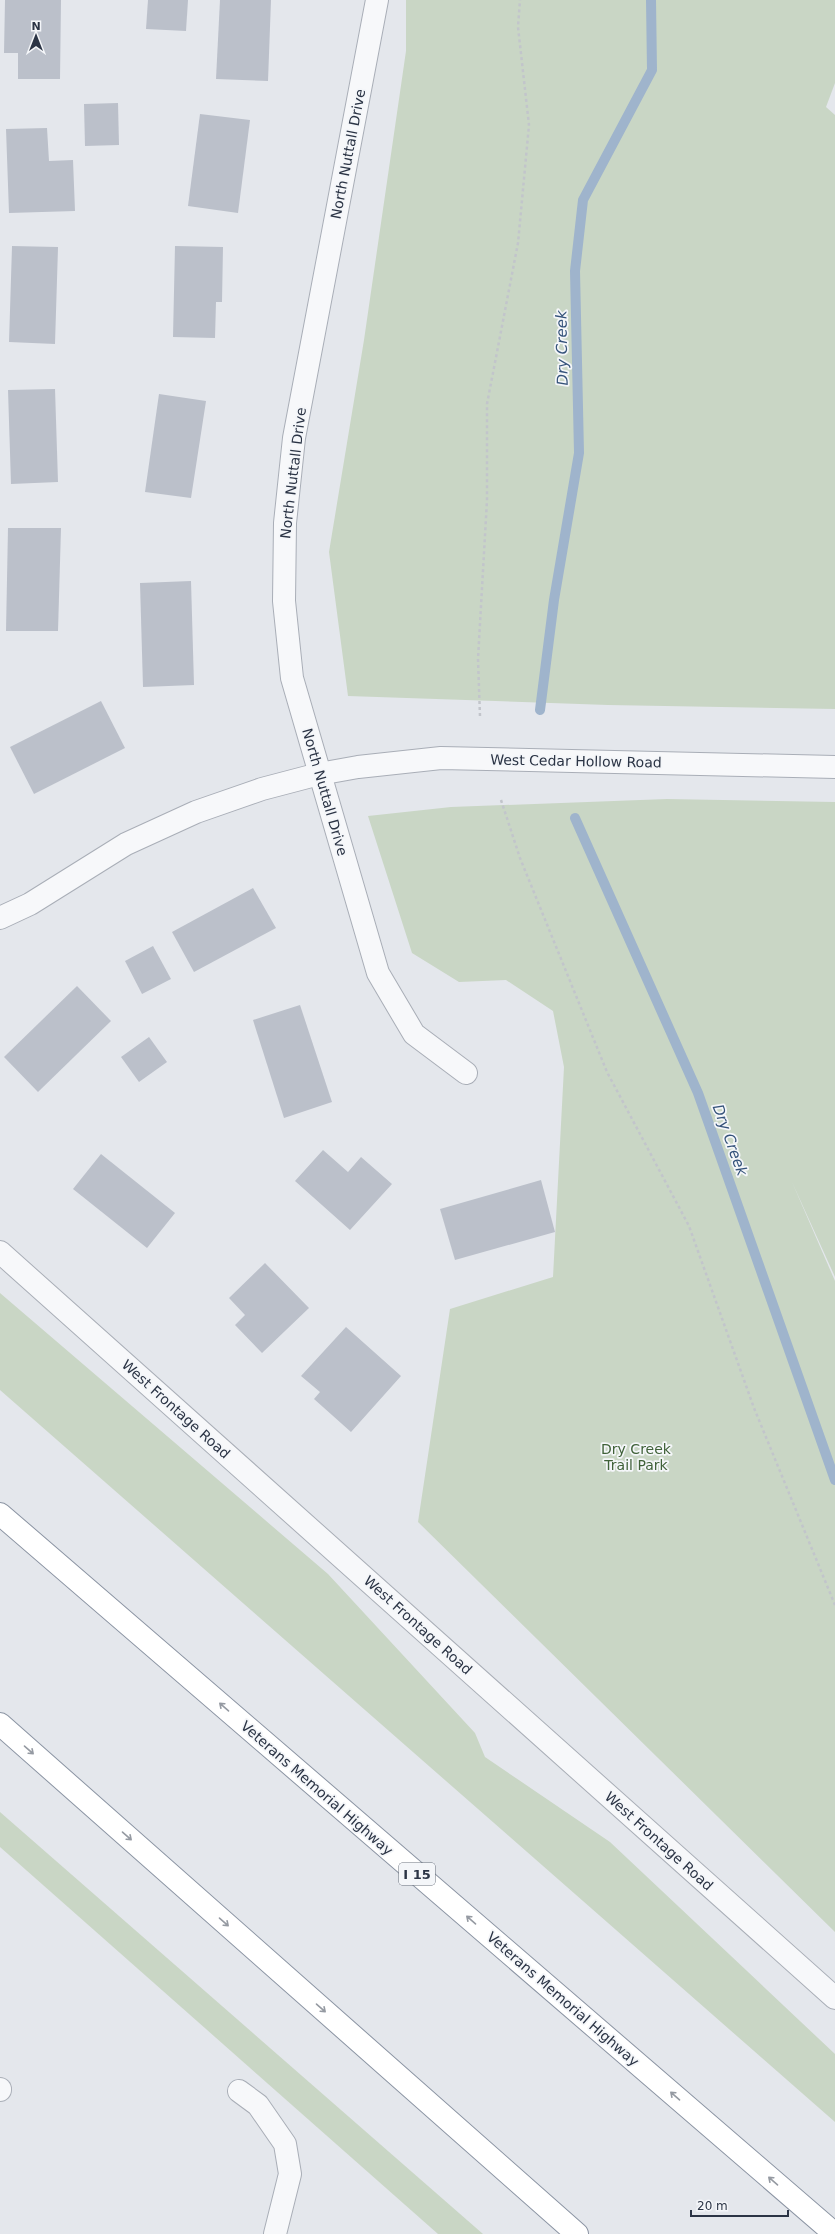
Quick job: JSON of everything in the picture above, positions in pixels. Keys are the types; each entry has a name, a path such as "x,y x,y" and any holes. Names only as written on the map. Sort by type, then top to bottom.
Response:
{"highway":[{"name":"Veterans Memorial Highway","path":"0,1514 835,2234"},
{"path":"0,1724 576,2234"}],"street":[{"name":"North Nuttall Drive","path":"377,0 294,438 285,524 284,601 292,678 319,774 381,980 414,1034 466,1073"},
{"name":"West Cedar Hollow Road","path":"0,918 30,904 126,844 196,812 255,792 319,774 368,765 441,758 835,767"},
{"name":"West Frontage Road","path":"0,1252 835,1998"},
{"path":"239,2091 258,2106 285,2144 290,2174 275,2234"}],"path":[{"path":"480,716 478,659 486,500 487,404 518,243 529,125 518,27 520,0"},
{"path":"501,800 520,858 607,1072 689,1226 754,1408 835,1605"}],"green space":[{"path":"406,0 835,0 835,83 826,107 835,115 835,709 608,705 348,696 329,552 364,340 406,51"},
{"name":"Dry Creek Trail Park","path":"667,799 835,802 835,1277 792,1182 835,1281 835,1932 418,1522 450,1309 553,1277 564,1067 553,1011 506,980 459,982 412,953 368,816 451,807"},
{"path":"0,1293 328,1574 475,1733 485,1757 610,1842 835,2054 835,2122 0,1390"},
{"path":"0,1812 483,2234 438,2234 0,1847"}],"building":[{"path":"5,0 61,0 60,79 18,79 18,53 4,53"},
{"path":"148,0 188,0 186,31 146,29"},
{"path":"220,0 271,0 268,81 216,79"},
{"path":"118,103 119,145 85,146 84,104"},
{"path":"200,114 250,120 238,213 188,206"},
{"path":"47,128 49,161 73,160 75,211 9,213 6,129"},
{"path":"12,246 58,247 55,344 9,342"},
{"path":"175,246 223,247 222,302 216,302 215,338 173,337"},
{"path":"55,389 58,482 11,484 8,390"},
{"path":"159,394 206,401 191,498 145,492"},
{"path":"8,528 61,528 58,631 6,631"},
{"path":"191,581 194,685 143,687 140,583"},
{"path":"101,701 125,748 34,794 10,747"},
{"path":"253,888 276,928 194,972 172,932"},
{"path":"153,946 171,979 142,994 125,961"},
{"path":"77,986 111,1021 38,1092 4,1057"},
{"path":"300,1005 332,1102 284,1118 253,1020"},
{"path":"149,1037 167,1062 139,1082 121,1057"},
{"path":"323,1150 348,1172 361,1157 392,1184 350,1230 295,1181"},
{"path":"101,1154 175,1213 147,1248 73,1189"},
{"path":"541,1180 555,1232 455,1260 440,1209"},
{"path":"265,1263 309,1308 262,1353 235,1325 245,1315 229,1298"},
{"path":"346,1327 401,1376 351,1432 314,1399 320,1392 301,1376"}],"waterway":[{"name":"Dry Creek","path":"540,710 554,600 579,453 575,271 583,200 652,70 651,0"},
{"name":"Dry Creek","path":"575,818 698,1093 835,1480"}]}
